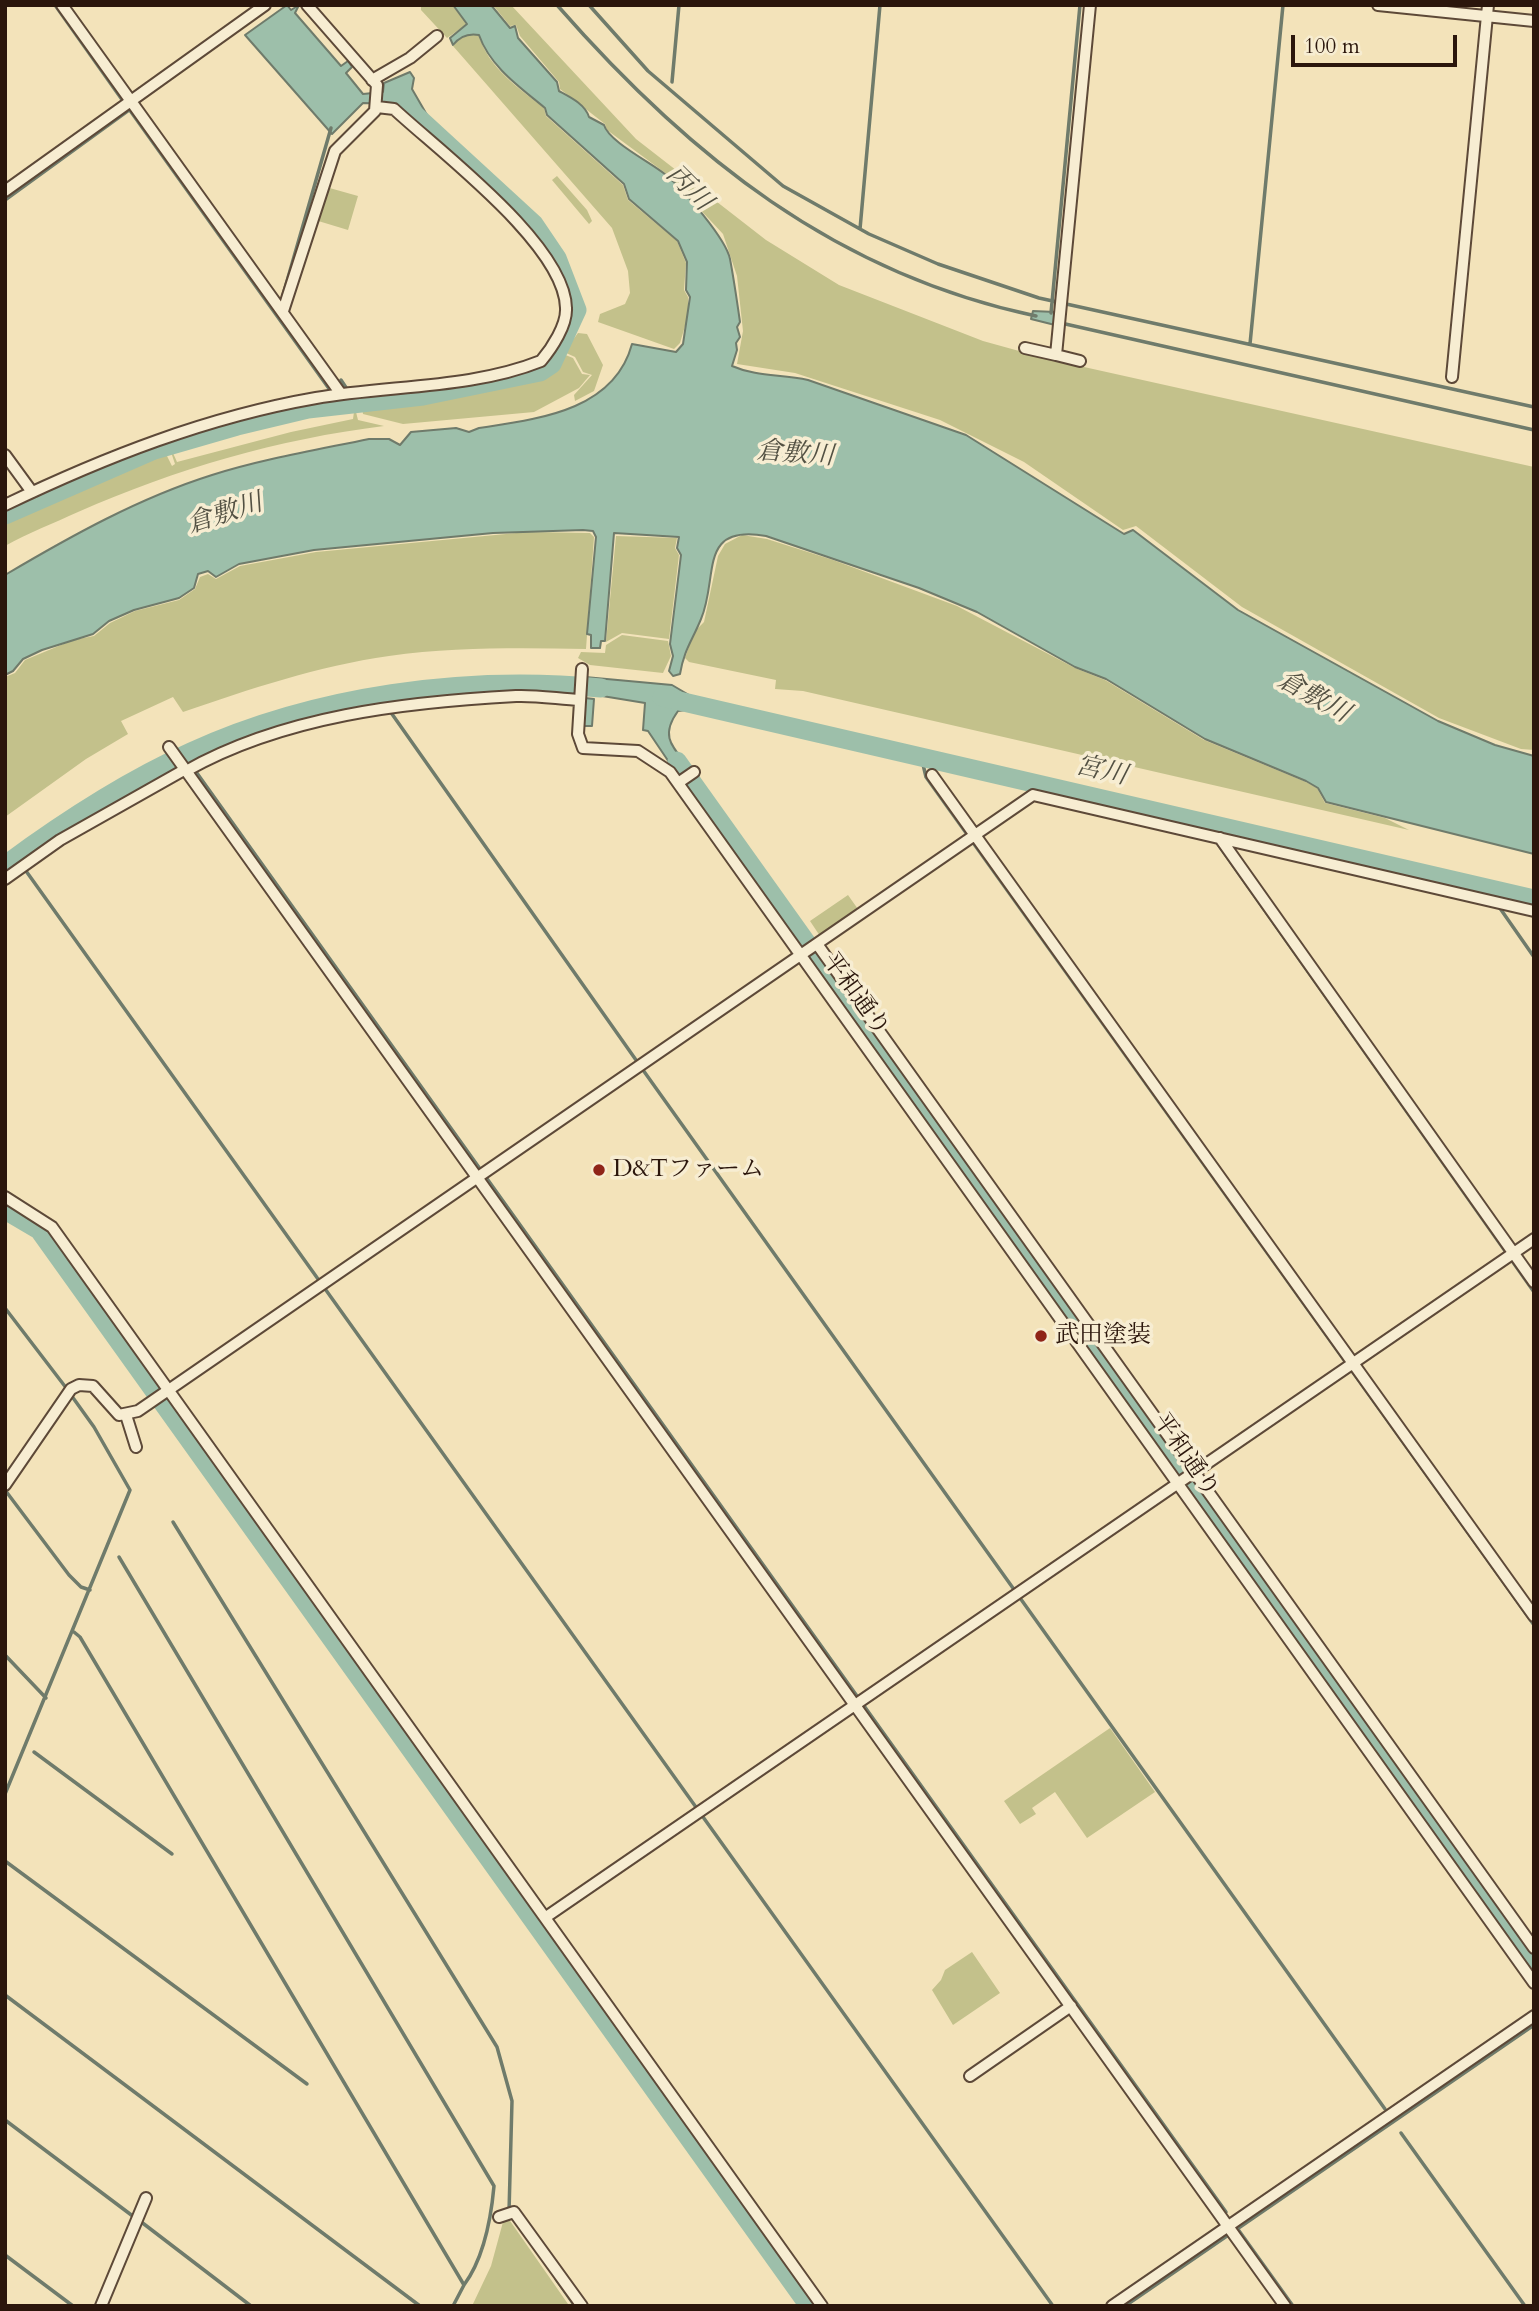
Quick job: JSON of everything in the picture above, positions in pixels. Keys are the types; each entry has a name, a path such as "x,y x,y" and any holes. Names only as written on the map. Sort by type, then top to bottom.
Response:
{"street":[{"path":"62,5 341,394"},
{"path":"5,191 265,5"},
{"path":"283,311 335,152 377,106 378,92 372,80 307,5"},
{"path":"1056,355 1090,5"},
{"path":"1378,5 1488,10 1534,20"},
{"path":"1452,377 1488,10"},
{"path":"372,80 410,58 437,36"},
{"path":"5,505 134,448 186,429 295,402 341,394 404,389 527,366 541,360 550,349 566,308 563,292 542,250 524,228 394,109 377,106"},
{"path":"1025,348 1080,361"},
{"path":"5,455 32,492"},
{"path":"5,879 60,840 206,758 287,730 387,708 513,696 580,697 582,673"},
{"name":"平和通り","path":"580,697 578,734 583,748 645,754 680,782 1534,1983"},
{"path":"170,749 482,1175 1285,2306"},
{"path":"680,782 694,772"},
{"path":"932,775 971,838 1349,1365 1534,1616"},
{"path":"6,1484 68,1391 79,1385 93,1387 114,1412 126,1415 162,1394 1033,795 1534,911"},
{"path":"1216,837 1511,1255 1534,1282"},
{"path":"816,945 1534,1948"},
{"path":"5,1197 44,1219 52,1227 162,1394 546,1917 822,2306"},
{"path":"546,1917 1534,1239"},
{"path":"126,1415 136,1447"},
{"path":"970,2076 1071,2006"},
{"path":"1112,2306 1231,2229 1534,2015"},
{"path":"101,2306 146,2198"},
{"path":"506,2215 514,2212 582,2306"}],"shaded area":[{"path":"421,5 452,5 467,24 447,38 421,10"},
{"path":"493,5 511,5 636,139 766,240 839,285 983,341 1048,359 1534,467 1534,750 1521,749 1439,718 1242,607 1136,526 1123,530 1024,462 940,420 795,373 737,364 743,331 737,276 723,234 668,175 607,130 605,124 560,89 559,82 520,36 516,25 510,26"},
{"path":"471,34 479,35 489,57 506,77 544,108 546,116 623,185 628,200 677,241 686,263 684,290 688,297 688,316 680,343 674,349 598,322 600,314 625,304 630,293 628,271 612,228 453,46 459,39"},
{"path":"557,176 587,210 592,221 589,224 552,180"},
{"path":"326,187 358,196 348,230 315,220"},
{"path":"578,333 587,334 603,365 594,391 575,401 574,395 592,375 583,372 575,357 564,352"},
{"path":"563,354 573,358 582,374 590,375 579,388 534,412 403,424 363,414 362,407 411,403 529,381 546,375"},
{"path":"355,408 358,420 384,426 305,439 190,469 115,496 5,546 5,521 165,452 172,466 175,464 171,452 262,425","holes":["349,410 354,412 353,419 177,462 173,453 263,427"]},
{"path":"527,532 590,533 594,537 586,649 462,650 363,660 310,672 183,712 173,697 121,721 128,734 86,759 5,817 5,677 15,673 25,660 73,640 94,636 110,623 135,611 179,600 195,589 200,577 208,574 216,579 240,566 316,552"},
{"path":"742,535 767,539 833,560 957,606 1075,668 1105,680 1204,740 1306,782 1317,788 1325,803 1385,818 1409,830 803,691 775,689 776,680 689,662 685,658 694,632 704,622 718,556 725,544"},
{"path":"616,536 677,538 675,548 679,555 669,639 622,633 606,642"},
{"path":"622,635 668,641 671,656 663,673 590,665 578,658 581,652 605,653 606,645"},
{"path":"848,895 860,912 822,939 810,921"},
{"path":"1110,1728 1155,1792 1087,1838 1055,1792 1032,1808 1036,1814 1020,1824 1004,1801"},
{"path":"972,1952 1000,1993 953,2025 932,1990 945,1970"},
{"path":"508,2218 568,2304 472,2306 491,2266 503,2222"}],"water":[{"path":"287,5 291,10 299,5 295,13 341,66 348,61 352,67 346,73 363,94 383,92 384,83 410,72 414,78 412,89 434,127 427,134 394,104 363,103 332,134 245,35"},
{"name":"倉敷川","path":"453,5 491,5 510,28 515,26 518,38 557,82 559,91 581,105 589,117 604,125 622,145 666,175 703,215 721,240 730,259 740,322 737,327 740,337 736,343 737,350 732,366 751,372 808,380 966,435 1124,534 1133,530 1238,610 1438,721 1495,745 1534,756 1534,854 1326,802 1318,788 1306,781 1205,739 1106,679 1075,667 977,612 919,588 766,536 744,534 729,538 720,546 714,557 701,619 686,652 680,674 673,676 669,671 673,656 670,644 681,555 677,548 679,537 614,533 605,641 601,641 600,648 591,648 591,635 587,634 596,537 593,531 583,530 493,533 314,550 239,564 216,577 208,571 198,574 194,588 179,598 134,610 109,621 93,634 42,650 23,659 13,671 5,675 5,575 106,519 185,484 270,459 369,439 389,439 400,445 411,432 456,428 469,432 549,415 591,398 609,384 623,366 632,344 676,352 683,344 690,297 686,290 687,262 678,241 629,199 624,184 498,67 479,35 464,36 453,45 450,38 467,24"},
{"path":"1033,311 1055,312 1055,325 1031,319"},
{"path":"585,677 672,685 689,695 686,710 678,711 672,720 669,735 670,742 690,769 679,777 648,731 643,730 645,703 584,693"},
{"path":"585,698 594,699 592,726 583,726"}],"waterway":[{"path":"55,5 123,101"},
{"path":"557,5 607,60 659,111 714,159 771,201 831,239 895,271 963,297 1036,316"},
{"path":"589,5 648,71 783,186 869,234 938,264 1039,298 1534,407"},
{"path":"672,82 679,5"},
{"path":"860,229 880,5"},
{"path":"1051,313 1080,5"},
{"path":"1250,344 1283,5"},
{"path":"129,109 330,390"},
{"path":"5,200 129,110"},
{"path":"5,515 154,450 237,426 308,409 423,396 540,372 552,364 577,310 557,258 534,224 411,111"},
{"path":"283,295 331,128"},
{"path":"1061,323 1534,430"},
{"path":"341,380 347,389"},
{"path":"5,865 72,818 143,776 239,732 289,716 340,703 444,688 497,684 601,688"},
{"path":"380,697 636,1060"},
{"name":"宮川","path":"662,697 1534,899"},
{"path":"184,755 1226,2212"},
{"path":"921,756 926,777 1534,1625"},
{"path":"677,761 1534,1963"},
{"path":"1215,840 1534,1292"},
{"path":"16,857 1053,2306"},
{"path":"1486,888 1493,898"},
{"path":"1497,904 1534,957"},
{"path":"643,1070 1385,2109"},
{"path":"5,1210 39,1230 809,2306"},
{"path":"5,1308 67,1389"},
{"path":"5,1794 130,1490 94,1427 71,1395"},
{"path":"5,1490 69,1575 81,1587 90,1590"},
{"path":"173,1522 497,2047 512,2101 509,2212"},
{"path":"119,1557 494,2186 485,2238 477,2263 464,2285"},
{"path":"74,1632 80,1637 464,2285 453,2306"},
{"path":"5,1655 46,1698"},
{"path":"34,1752 172,1854"},
{"path":"5,1861 307,2084"},
{"path":"5,1995 420,2306"},
{"path":"1125,2306 1534,2025"},
{"path":"5,2120 134,2217"},
{"path":"1401,2133 1525,2306"},
{"path":"140,2221 251,2306"},
{"path":"1237,2228 1293,2306"},
{"path":"5,2255 73,2306"},
{"path":"556,2279 575,2306"}],"place":[{"name":"D&Tファーム","path":"599,1170"},
{"name":"武田塗装","path":"1041,1336"}],"water label":[{"name":"丙川","path":"688,189"}]}
